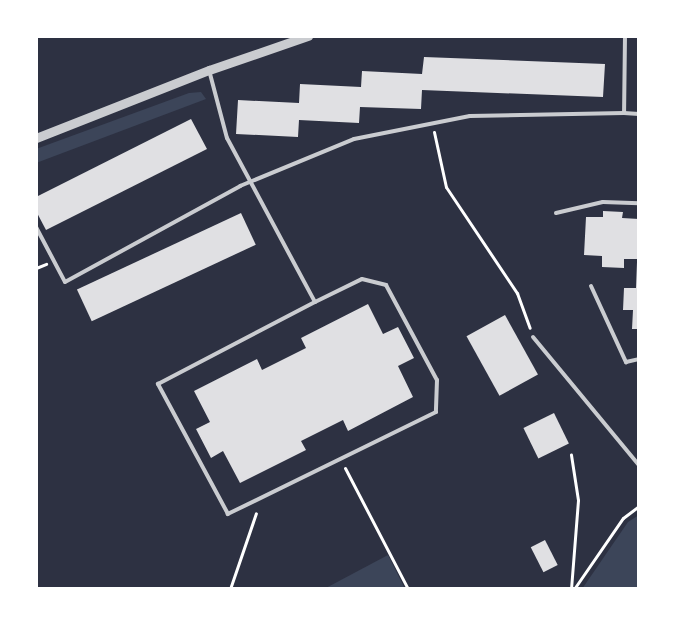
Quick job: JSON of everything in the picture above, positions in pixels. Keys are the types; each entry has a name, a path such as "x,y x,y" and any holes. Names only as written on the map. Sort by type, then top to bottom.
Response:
{"street":[{"path":"36,138 209,70 308,36"}],"lane":[{"path":"624,113 625,36"},
{"path":"209,70 227,138 248,183 315,302"},
{"path":"36,228 64,282 248,183 354,139 470,116 639,114"},
{"path":"556,213 603,202 639,203"},
{"path":"362,279 386,286 437,380 436,412 228,514 158,384 315,302 362,279"},
{"path":"591,286 626,362 639,358"},
{"path":"533,337 639,465"}],"path":[{"path":"432,124 446,187 517,293 533,337"},
{"path":"571,455 578,500 571,589"},
{"path":"340,459 408,589"},
{"path":"230,589 261,498"},
{"path":"574,589 623,518 639,506"}],"shaded area":[{"path":"201,92 206,99 36,163 36,149 189,93"},
{"path":"639,515 639,589 582,589 628,522"},
{"path":"388,555 405,589 324,589"}],"building":[{"path":"424,57 605,64 603,97 422,90 421,109 360,107 359,123 299,120 298,137 236,134 238,100 299,103 300,84 361,87 362,71 422,74"},
{"path":"191,119 207,149 46,230 36,211 36,197"},
{"path":"603,211 623,212 622,218 639,219 639,259 624,259 624,268 602,267 602,256 584,255 586,217 603,217"},
{"path":"241,213 256,245 92,321 77,289"},
{"path":"637,262 639,262 639,329 632,329 633,310 623,310 624,288 636,288"},
{"path":"368,304 383,334 398,327 414,358 398,366 413,397 348,431 343,420 301,441 306,450 240,483 223,451 211,458 196,429 210,422 194,391 257,359 262,370 306,348 301,338"},
{"path":"505,315 538,374 499,396 467,336"},
{"path":"554,413 569,444 538,458 523,428"},
{"path":"545,540 558,565 543,572 531,547"}]}
